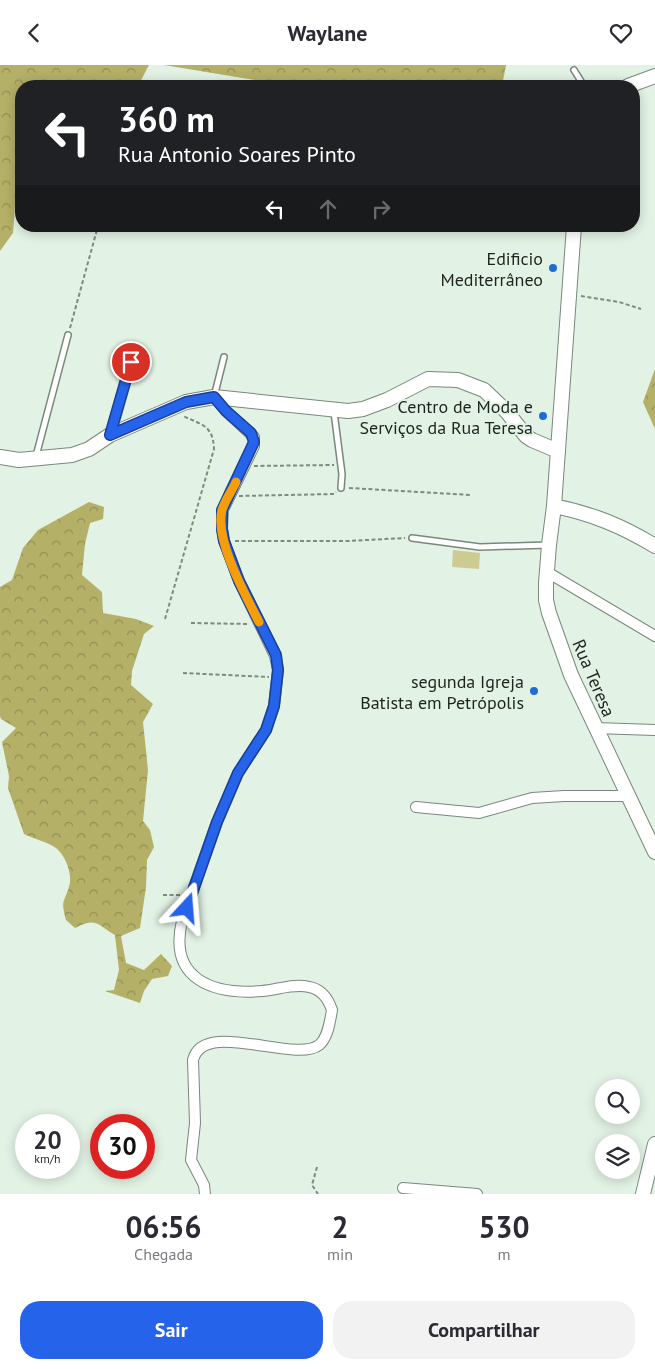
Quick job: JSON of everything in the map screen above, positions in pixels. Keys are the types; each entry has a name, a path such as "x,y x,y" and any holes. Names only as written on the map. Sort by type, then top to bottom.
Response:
{"main road":[{"path":"640,82 655,76"},
{"name":"Rua Teresa","path":"574,232 546,600 571,675 655,852"},
{"path":"0,457 19,460 35,459 80,452 110,435 186,402 215,397 348,411 363,409 404,393 428,379 458,380 484,390 507,412 526,436 558,451"},
{"path":"554,506 583,512 603,519 655,547"},
{"path":"643,1194 655,1144"}],"street":[{"path":"205,1194 204,1185 191,1160 195,1123 193,1060 196,1052 206,1045 220,1042 298,1050 313,1049 324,1038 332,1010 324,995 308,986 237,992 210,986 194,977 188,970 180,951 179,936 217,822 238,773 271,719 278,670 276,655 239,581 224,541 222,529 222,510 254,446 254,437 226,411 215,397"},
{"path":"547,572 655,637"},
{"path":"595,728 655,730"},
{"path":"416,807 479,813 532,798 628,796"},
{"path":"403,1189 477,1194"}],"lane":[{"path":"574,70 580,80"},
{"path":"35,459 68,335"},
{"path":"215,397 224,357"},
{"path":"110,435 131,362"},
{"path":"334,409 342,465 341,488"},
{"path":"412,538 480,547 549,545"}],"path":[{"path":"68,335 96,232"},
{"path":"569,295 619,302 641,309"},
{"path":"165,619 214,449 212,433 209,429 170,410"},
{"path":"244,467 342,465"},
{"path":"229,496 334,494 341,488 471,495"},
{"path":"230,537 233,541 348,541 412,538"},
{"path":"190,623 249,624"},
{"path":"183,673 276,677"},
{"path":"163,895 192,895"},
{"path":"317,1167 312,1185 318,1194"}],"shaded area":[{"path":"453,550 480,553 479,569 452,567"}],"green space":[{"path":"0,65 149,65 141,80 15,80 15,206 13,233 0,251"},
{"path":"164,65 506,65 503,80 254,80"},
{"path":"655,369 655,429 643,402"},
{"path":"89,502 104,507 103,519 90,523 85,544 82,575 102,592 103,613 136,619 154,626 144,634 132,671 131,685 153,704 143,722 148,770 143,821 150,830 154,847 147,860 146,887 140,928 121,936 126,963 144,970 161,954 172,966 168,976 152,979 144,991 140,1003 105,991 114,990 119,970 115,935 96,923 92,922 75,928 66,920 63,906 70,882 68,866 60,851 56,848 24,834 8,788 9,776 2,742 16,728 1,719 0,716 0,587 12,580 23,548 38,530"}],"slow traffic":[{"path":"236,482 222,510 222,529 224,541 239,581 259,622"}],"place":[{"name":"Edificio Mediterrâneo","path":"553,268"},
{"name":"Centro de Moda e Serviços da Rua Teresa","path":"543,416"},
{"name":"segunda Igreja Batista em Petrópolis","path":"534,691"}],"route":[{"path":"131,362 110,435 186,402 214,397 254,437 254,446 222,510 222,529 224,541 239,581 276,655 278,670 271,719 238,773 217,822 187,908"}]}
